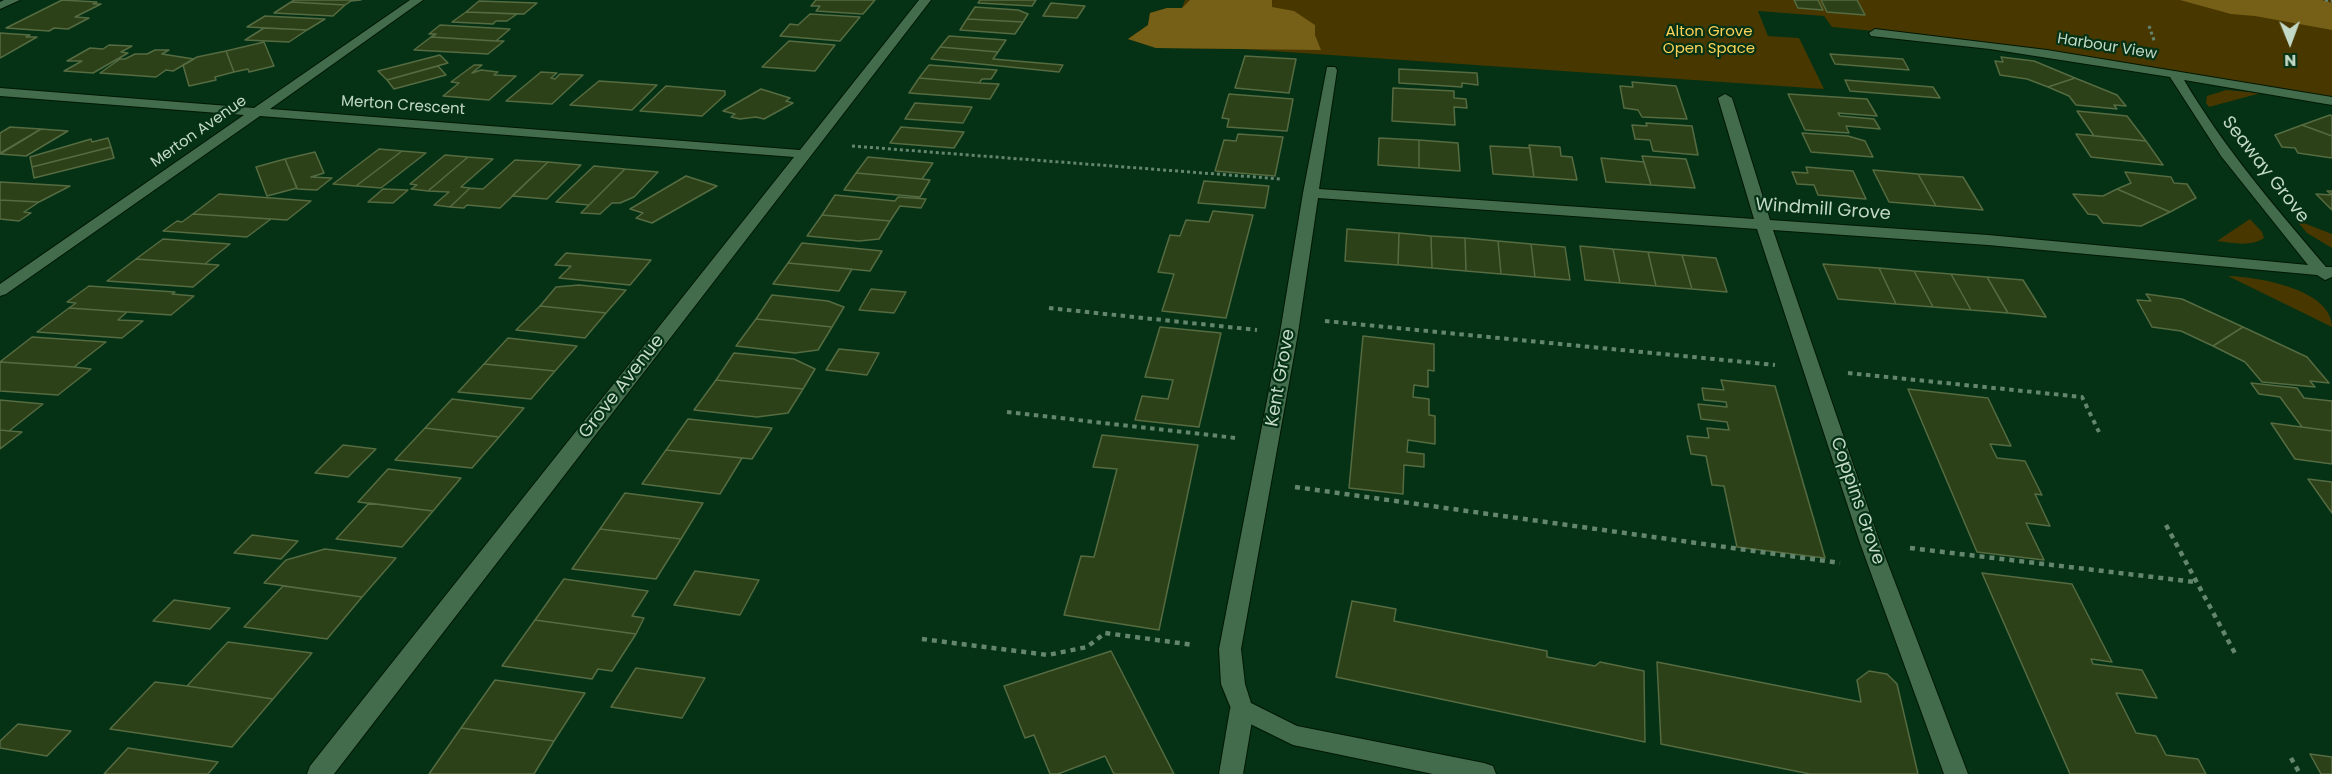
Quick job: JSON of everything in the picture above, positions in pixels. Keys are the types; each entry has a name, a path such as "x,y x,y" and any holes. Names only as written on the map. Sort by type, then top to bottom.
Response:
{"street":[{"path":"0,6 14,0"},
{"name":"Merton Avenue","path":"0,291 417,0"},
{"name":"Grove Avenue","path":"320,774 924,0"},
{"name":"Harbour View","path":"1875,33 1950,40 2332,101"},
{"name":"Kent Grove","path":"1242,709 1233,684 1230,649 1291,325 1331,70"},
{"name":"Seaway Grove","path":"2175,75 2196,114 2265,205 2326,271 2332,284"},
{"name":"Merton Crescent","path":"0,92 256,113 808,148"},
{"name":"Coppins Grove","path":"1725,99 1764,226 1870,543 1956,774"},
{"name":"Windmill Grove","path":"1311,188 1764,226 1988,240 2326,271"},
{"path":"1231,774 1242,709 1293,735 1484,774"}],"path":[{"path":"2325,0 2332,1"},
{"path":"808,148 1311,188"},
{"path":"1048,309 1291,325 1812,369 2082,398 2099,432"},
{"path":"1007,412 1269,442"},
{"path":"1261,482 1880,569"},
{"path":"2166,525 2237,657"},
{"path":"1870,543 2195,582"},
{"path":"922,639 1048,655 1087,647 1105,633 1230,649"},
{"path":"2291,758 2300,774"}],"green space":[{"name":"Alton Grove Open Space","path":"1185,0 2332,0 2332,101 1874,31 1832,27 1824,16 1758,11 1768,36 1799,38 1824,89 1243,49 1156,48 1128,39 1148,25 1150,13 1167,8 1182,8"},
{"path":"2226,90 2261,93 2209,107 2206,103 2207,96"},
{"path":"2250,219 2262,232 2264,238 2253,243 2217,241"},
{"path":"2296,220 2332,234 2332,248 2307,233"},
{"path":"2228,276 2257,279 2307,294 2320,303 2329,314 2332,327"}],"shaded area":[{"path":"1190,0 1272,0 1272,7 1294,11 1315,25 1315,35 1321,50 1156,48 1128,39 1148,25 1150,13 1167,8 1182,8"},
{"path":"2180,0 2322,0 2332,3 2332,30 2231,14"}],"building":[{"path":"62,0 101,4 75,17 89,18 68,29 54,28 49,31 6,28"},
{"path":"294,0 361,0 351,1 345,5 291,2"},
{"path":"816,0 875,0 863,14 816,11 820,6 811,6"},
{"path":"980,0 1036,0 1032,6 978,3"},
{"path":"1794,0 1818,0 1823,10 1798,8"},
{"path":"1821,0 1857,0 1865,15 1827,12"},
{"path":"479,1 537,3 524,14 466,12"},
{"path":"291,2 345,5 333,16 274,13"},
{"path":"1051,3 1085,6 1077,18 1043,16"},
{"path":"975,7 1018,10 1028,14 1023,22 967,19"},
{"path":"466,12 517,14 507,21 496,21 493,24 452,22"},
{"path":"810,14 860,17 840,41 780,36 790,24 798,25"},
{"path":"265,16 325,19 307,30 247,27"},
{"path":"967,19 1023,22 1015,34 960,30"},
{"path":"440,25 510,29 496,41 431,37 436,34 429,34"},
{"path":"264,28 307,30 289,42 245,40"},
{"path":"0,33 30,35 26,37 37,37 0,58"},
{"path":"949,36 1006,40 998,52 940,47"},
{"path":"431,37 504,41 488,54 414,50"},
{"path":"789,41 835,45 815,71 762,67"},
{"path":"264,42 274,66 249,72 248,69 234,72 226,51"},
{"path":"109,45 132,46 121,52 128,53 93,73 64,71 82,61 67,61 90,48 103,49"},
{"path":"940,47 998,52 993,59 1063,65 1059,72 931,59"},
{"path":"155,50 169,50 162,54 194,59 173,71 166,70 156,77 100,73 120,59 135,54 147,54"},
{"path":"226,51 234,72 215,77 216,80 189,86 183,65 197,57"},
{"path":"1830,54 1903,59 1909,70 1835,64"},
{"path":"440,55 448,63 387,80 378,71"},
{"path":"1245,56 1296,59 1289,93 1235,88"},
{"path":"2001,57 2034,61 2075,78 2048,87 2027,79 2000,75 1995,61 2003,62"},
{"path":"474,65 482,65 472,73 481,70 498,72 494,75 516,76 489,100 443,96 459,83 451,82"},
{"path":"929,65 997,70 991,79 982,79 979,83 919,78"},
{"path":"438,66 446,75 394,89 387,80"},
{"path":"1399,69 1477,73 1478,85 1462,83 1462,87 1399,83"},
{"path":"541,72 557,73 551,78 555,79 560,74 583,75 552,104 506,101"},
{"path":"919,78 999,84 990,99 909,93"},
{"path":"2075,78 2117,95 2126,106 2114,105 2117,109 2076,105 2069,96 2048,87"},
{"path":"1845,80 1933,87 1940,98 1850,91"},
{"path":"599,81 657,85 632,110 570,105"},
{"path":"1632,82 1676,86 1687,119 1642,117 1638,110 1624,108 1620,86 1633,87"},
{"path":"666,86 725,91 725,95 702,116 640,111"},
{"path":"1393,88 1454,91 1454,98 1466,99 1467,108 1454,107 1455,125 1392,121"},
{"path":"761,89 790,98 786,101 793,103 764,119 756,117 740,119 731,117 735,114 723,111"},
{"path":"1229,94 1293,99 1287,131 1227,127 1229,119 1222,118"},
{"path":"1788,94 1867,99 1877,116 1838,113 1840,116 1874,119 1880,129 1846,126 1849,133 1805,130"},
{"path":"915,103 972,107 963,123 905,119"},
{"path":"2077,111 2127,116 2146,141 2094,136"},
{"path":"2332,116 2332,136 2302,125"},
{"path":"1646,123 1692,126 1698,155 1653,151 1650,140 1635,139 1632,125 1647,126"},
{"path":"2302,125 2332,136 2332,158 2298,153 2295,148 2282,147 2275,135"},
{"path":"10,127 41,129 0,153 0,133"},
{"path":"901,127 964,132 954,148 890,143"},
{"path":"41,129 68,131 26,156 0,154"},
{"path":"1802,133 1848,136 1865,141 1873,157 1811,152"},
{"path":"1238,134 1283,137 1275,176 1215,171 1224,140 1236,141"},
{"path":"2076,134 2146,141 2163,165 2091,157"},
{"path":"108,138 111,147 32,167 30,157 91,139 92,142"},
{"path":"1379,138 1419,140 1419,168 1378,165"},
{"path":"1419,140 1458,143 1460,171 1419,168"},
{"path":"1529,145 1560,147 1561,156 1572,157 1577,180 1534,177"},
{"path":"1490,146 1530,148 1534,177 1493,174"},
{"path":"111,147 114,158 34,178 32,167"},
{"path":"379,149 402,151 356,186 333,184"},
{"path":"402,151 426,153 381,188 356,186"},
{"path":"315,152 324,173 311,177 332,178 317,190 297,189 285,159"},
{"path":"445,155 468,157 428,191 411,189 417,185 410,184"},
{"path":"1642,156 1686,159 1695,188 1651,185"},
{"path":"468,157 493,159 461,187 470,188 450,207 434,205 449,192 428,191"},
{"path":"868,157 933,163 922,179 856,173"},
{"path":"1601,158 1644,162 1651,185 1606,182"},
{"path":"285,159 297,188 267,196 256,167"},
{"path":"515,160 548,162 500,208 467,205 464,208 450,207 470,188 483,189"},
{"path":"548,162 581,165 547,199 512,196"},
{"path":"594,166 625,169 589,205 556,202"},
{"path":"1806,167 1853,171 1866,199 1818,195 1814,185 1797,184 1792,172 1808,173"},
{"path":"625,169 658,172 634,197 620,203 612,203 600,214 581,213"},
{"path":"1873,170 1918,174 1936,206 1889,202"},
{"path":"2125,172 2171,177 2174,183 2187,184 2196,198 2170,212 2117,189 2131,183"},
{"path":"856,173 930,180 920,197 844,190"},
{"path":"1918,174 1963,177 1983,210 1936,206"},
{"path":"686,176 717,186 652,223 636,218 643,213 630,209"},
{"path":"1204,181 1269,186 1265,208 1198,203"},
{"path":"0,182 70,186 39,202 0,200"},
{"path":"383,189 408,190 393,203 368,202"},
{"path":"2117,189 2170,212 2141,226 2103,223 2097,215 2088,214 2073,194 2103,196"},
{"path":"219,194 311,201 287,220 193,214"},
{"path":"2316,194 2332,195 2332,210"},
{"path":"835,195 895,201 898,197 926,199 921,208 900,206 890,221 822,215"},
{"path":"0,200 39,202 24,212 31,213 19,221 0,219"},
{"path":"1213,211 1253,215 1226,318 1162,311 1174,274 1158,272 1170,235 1180,236 1186,220 1209,222"},
{"path":"193,214 271,219 247,237 163,231"},
{"path":"822,215 890,221 879,239 859,241 807,236"},
{"path":"1347,229 1399,233 1398,265 1345,261"},
{"path":"1399,233 1431,236 1432,268 1398,265"},
{"path":"1431,236 1465,238 1466,271 1432,268"},
{"path":"1465,238 1498,241 1501,274 1466,271"},
{"path":"163,239 230,244 205,264 136,259"},
{"path":"1498,241 1531,244 1535,277 1501,274"},
{"path":"802,243 882,251 870,271 788,263"},
{"path":"1531,244 1565,247 1570,280 1535,277"},
{"path":"1580,246 1613,249 1620,283 1585,280"},
{"path":"1613,249 1648,252 1656,286 1620,283"},
{"path":"1648,252 1682,255 1692,289 1656,286"},
{"path":"566,253 651,260 630,285 559,278 571,266 555,265"},
{"path":"1682,255 1716,258 1727,292 1692,289"},
{"path":"136,259 219,265 193,287 107,281"},
{"path":"788,263 852,269 839,291 773,284"},
{"path":"1823,264 1879,268 1896,304 1838,299"},
{"path":"1879,268 1914,271 1933,307 1896,304"},
{"path":"1914,271 1951,274 1971,310 1933,307"},
{"path":"1951,274 1987,277 2008,313 1971,310"},
{"path":"1987,277 2023,280 2046,317 2008,313"},
{"path":"579,285 626,290 606,313 540,306 556,287"},
{"path":"89,286 175,292 172,294 194,296 171,315 69,308 76,303 67,302"},
{"path":"871,289 906,292 894,313 859,310"},
{"path":"2146,294 2182,299 2243,327 2213,346 2181,331 2152,327 2137,300 2151,301"},
{"path":"772,295 828,301 844,307 832,327 756,319"},
{"path":"540,306 606,313 585,338 516,330"},
{"path":"69,308 127,312 118,320 143,321 122,338 37,332"},
{"path":"756,319 832,327 818,350 795,353 736,346"},
{"path":"1160,327 1221,333 1199,427 1135,420 1142,396 1168,399 1173,380 1145,377"},
{"path":"2243,327 2307,357 2329,383 2310,381 2315,387 2262,382 2245,362 2213,346"},
{"path":"1363,336 1434,344 1434,371 1428,370 1428,387 1414,385 1413,397 1429,399 1429,415 1435,416 1435,444 1408,440 1407,452 1424,454 1424,467 1404,465 1403,494 1349,488"},
{"path":"32,337 106,342 74,367 0,362"},
{"path":"508,338 577,346 555,371 484,364"},
{"path":"839,349 879,353 867,375 826,370"},
{"path":"734,353 794,359 815,369 803,389 716,380"},
{"path":"0,362 91,369 58,395 0,391"},
{"path":"484,364 555,371 531,399 458,392"},
{"path":"716,380 803,389 788,413 757,417 694,410"},
{"path":"1721,380 1775,386 1825,558 1737,547 1724,486 1712,485 1706,456 1691,454 1687,436 1709,438 1707,428 1729,430 1727,422 1701,419 1698,404 1727,407 1726,402 1704,400 1702,388 1724,390"},
{"path":"2251,383 2297,388 2304,398 2332,401 2332,431 2302,427 2280,397 2259,394"},
{"path":"1908,389 1988,398 2011,446 1990,444 1997,458 2025,461 2042,495 2035,494 2050,526 2026,523 2044,560 1977,552"},
{"path":"452,399 524,408 499,437 425,428"},
{"path":"0,400 43,404 9,431 0,430"},
{"path":"688,419 772,428 752,459 666,450"},
{"path":"2271,423 2332,431 2332,464 2295,459"},
{"path":"425,428 499,437 472,468 395,460"},
{"path":"0,430 9,431 22,432 0,449"},
{"path":"1102,435 1198,445 1159,630 1064,615 1081,556 1094,557 1117,469 1093,467"},
{"path":"343,445 376,449 348,477 315,473"},
{"path":"666,450 742,458 720,494 642,484"},
{"path":"388,469 461,478 433,511 358,502"},
{"path":"2308,479 2332,482 2332,513"},
{"path":"625,493 703,503 681,539 600,529"},
{"path":"369,503 433,511 402,547 336,539"},
{"path":"600,529 681,539 656,579 572,569"},
{"path":"252,535 298,541 281,559 234,553"},
{"path":"325,549 396,558 362,597 264,583 286,560"},
{"path":"695,571 759,580 740,615 674,605"},
{"path":"1982,573 2072,584 2112,662 2091,659 2093,664 2142,670 2157,698 2116,693 2136,733 2156,736 2166,755 2198,759 2206,774 2070,774"},
{"path":"564,579 648,591 632,616 644,618 636,634 535,620"},
{"path":"283,586 362,597 327,639 244,627"},
{"path":"174,600 230,608 210,629 153,621"},
{"path":"1352,601 1396,609 1394,621 1547,651 1547,657 1595,666 1600,662 1644,671 1645,742 1336,677"},
{"path":"535,620 636,634 612,671 598,669 592,679 502,666"},
{"path":"228,642 312,653 273,699 187,686"},
{"path":"1111,651 1174,774 1114,774 1105,756 1058,774 1050,774 1034,735 1025,738 1004,686"},
{"path":"1657,662 1861,702 1857,680 1869,671 1887,674 1897,684 1918,774 1810,774 1661,744"},
{"path":"636,668 705,678 682,718 611,707"},
{"path":"495,680 585,693 554,741 461,728"},
{"path":"155,682 273,699 232,747 110,729"},
{"path":"18,724 71,731 47,756 0,748 0,741"},
{"path":"461,728 554,741 534,774 429,774"},
{"path":"128,748 218,762 208,774 104,774"},
{"path":"2310,754 2332,757 2332,774 2321,774"}]}
